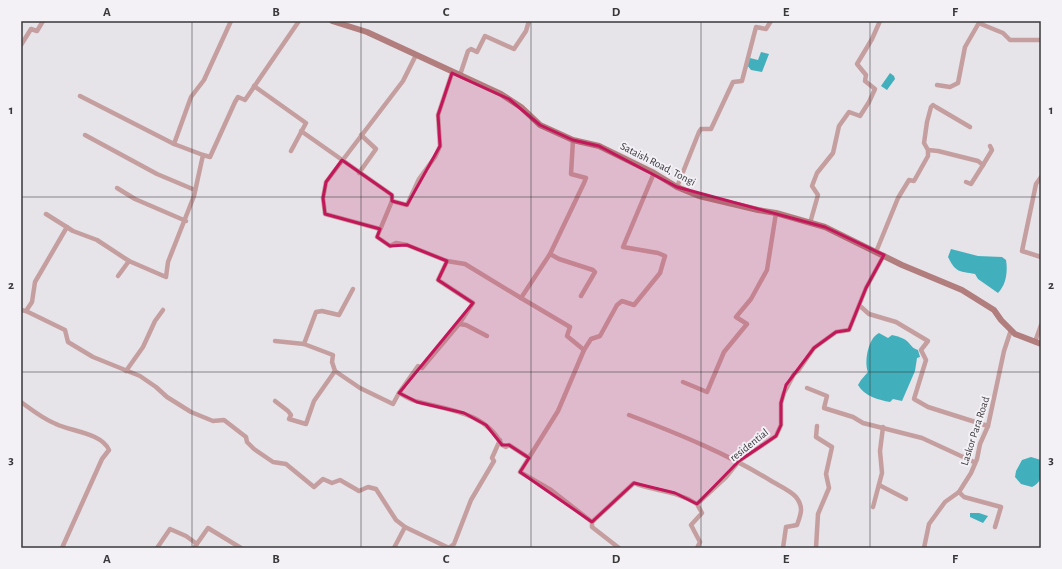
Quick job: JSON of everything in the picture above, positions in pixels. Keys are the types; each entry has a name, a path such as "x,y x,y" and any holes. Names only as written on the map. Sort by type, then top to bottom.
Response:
{"street":[{"path":"21,45 31,28 37,31 43,21"},
{"path":"174,144 191,97 204,80 231,21"},
{"path":"80,96 106,111 113,112 174,144 210,157 238,97 245,100 299,21"},
{"name":"Sataish Road, Tongi","path":"332,21 367,32 437,63 452,73 460,75 509,99 540,125 573,140 600,146 654,172 677,187 705,197 776,213 830,230 978,299 994,310 1001,320 1015,334 1038,343"},
{"path":"460,75 468,51 471,49 477,52 485,36 514,49 526,31 529,21"},
{"path":"677,187 699,132 701,129 711,129 733,82 742,81 756,26 766,29 771,21"},
{"path":"810,223 818,195 812,186 817,173 833,153 839,126 849,112 860,116 875,89 865,81 866,75 857,64 872,39 880,21"},
{"path":"937,85 950,87 958,83 965,47 980,21 981,24 1003,33 1010,40 1041,40"},
{"path":"380,229 325,214 323,198 326,182 403,81 416,55"},
{"path":"392,200 407,205 420,179 440,146 438,115 452,73"},
{"path":"254,86 306,123 291,151"},
{"path":"876,252 898,198 909,180 914,181 926,161 928,150 924,143 927,122 933,105 970,127"},
{"path":"302,131 392,195 392,200 377,237 390,246 396,243 407,245 447,261 465,264 570,327 567,336 584,350"},
{"path":"84,135 157,174 196,190"},
{"path":"359,173 376,149 361,135"},
{"path":"521,298 550,254 571,213 586,178 571,174 573,140"},
{"path":"966,182 971,184 974,181 992,150 990,146"},
{"path":"928,150 978,161 983,165"},
{"path":"46,214 67,227 97,240 129,261 166,277 168,262 186,221 196,190 203,155"},
{"path":"619,548 592,527 592,522 551,490 520,472 558,411 584,350 591,339 600,336 617,305 622,302 634,305 660,272 665,256 658,253 623,247 654,172"},
{"path":"1041,177 1036,184 1022,251 1041,257"},
{"path":"117,188 141,202 186,221"},
{"path":"684,382 707,392 724,352 747,324 736,317 751,299 767,270 776,213"},
{"path":"67,227 36,282 32,302 24,310 65,330 68,342 80,350 140,376 156,387 166,397 191,412 213,421 224,420 246,437 247,442 254,449 273,462 286,464 314,487 323,479 332,483 340,480 359,491 368,487 376,489 394,517 405,527 449,548 454,544 471,500 494,461 492,458 500,440"},
{"path":"550,254 559,259 593,270 595,272 581,296"},
{"name":"residential","path":"697,504 726,477 739,461 776,436 781,425 781,403 786,385 814,348 836,332 849,330 866,288 884,255"},
{"path":"118,276 129,261"},
{"path":"275,341 304,344 332,355 332,362 335,371 360,388 393,404 418,366 422,368 459,324 473,303 438,280 447,261"},
{"path":"304,344 316,312 322,311 339,315 353,289"},
{"path":"860,306 869,314 896,322 913,334 928,341 921,350 926,360 914,399 928,407 988,426"},
{"path":"126,371 143,347 155,321 163,310"},
{"path":"459,324 466,325 487,336"},
{"path":"1038,343 1041,325"},
{"name":"Laskor Para Road","path":"924,548 929,524 936,512 945,502 958,492 971,473 974,462 977,459 980,444 988,426 1004,351 1011,330"},
{"path":"275,401 288,411 290,415 289,418 306,424 311,405 335,371"},
{"path":"806,388 827,396 824,408 853,417 864,423 922,438 974,462"},
{"path":"399,393 417,402 464,413 491,428 502,445 509,445 529,458"},
{"path":"21,402 57,425 86,433 107,445 109,450 102,459 62,548"},
{"path":"629,415 677,433 739,461 796,496 802,512 797,525 786,527 783,548"},
{"path":"816,548 818,514 828,488 826,474 832,447 816,437 817,426"},
{"path":"873,507 882,473 880,451 883,428"},
{"path":"592,522 634,483 644,487 675,492 697,504 702,513 691,524 700,542 697,548"},
{"path":"879,485 906,499"},
{"path":"958,492 969,499 1001,507 995,528"},
{"path":"394,548 405,527"},
{"path":"157,548 170,529 186,536 195,546 208,528 241,548"}],"highlighted area":[{"path":"452,73 509,99 540,125 573,140 599,146 677,187 825,227 884,255 866,288 849,330 836,332 814,348 786,385 781,403 781,425 776,436 739,461 697,504 675,493 634,483 592,522 520,472 529,458 509,445 502,445 486,425 464,413 417,402 399,393 473,303 438,280 447,261 407,245 390,246 377,237 380,229 325,214 323,198 326,182 342,160 392,195 392,201 407,205 440,146 438,115"}],"water":[{"path":"761,52 769,54 762,72 751,70 747,65 750,58 758,60"},
{"path":"890,73 895,79 887,90 881,86"},
{"path":"951,249 978,256 1002,257 1006,260 1006,278 1001,290 998,293 978,279 975,274 962,272 956,269 948,257"},
{"path":"879,333 888,338 892,335 902,338 913,348 918,350 920,357 917,358 915,371 902,401 893,399 890,402 877,399 868,395 858,385 868,372 866,362 868,351 872,340"},
{"path":"1031,457 1041,460 1040,479 1036,485 1032,487 1021,484 1015,477 1016,471 1022,460"},
{"path":"970,513 979,513 988,516 983,523 970,517"}]}
